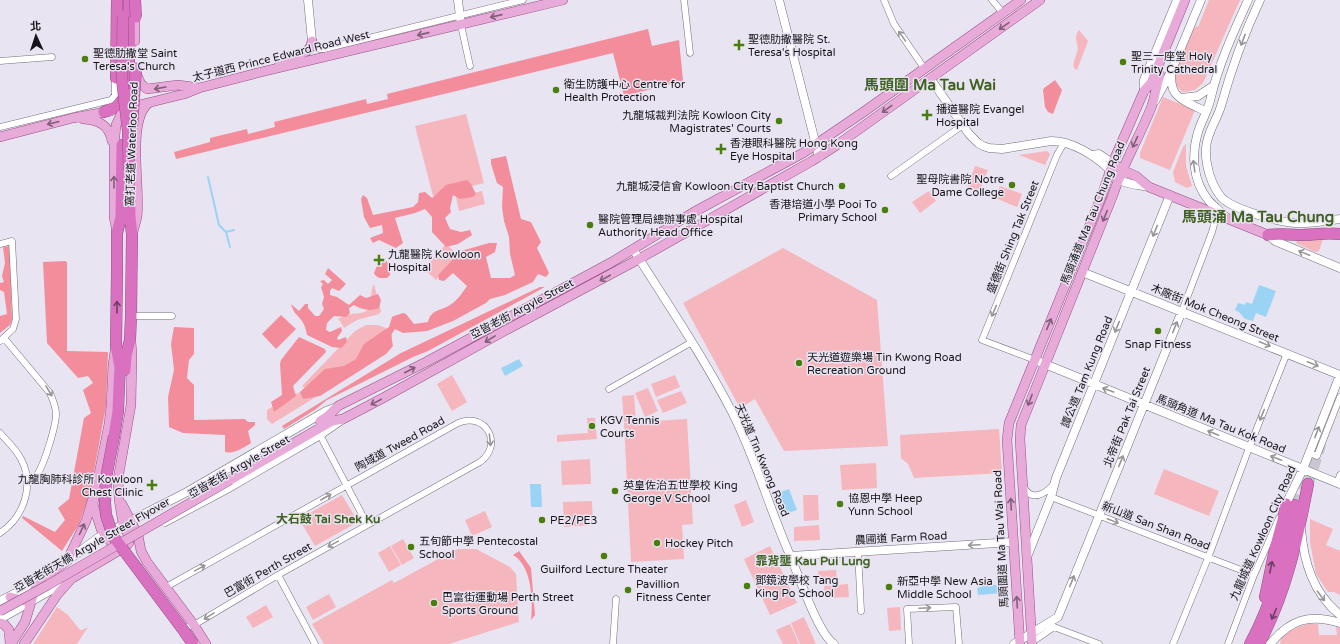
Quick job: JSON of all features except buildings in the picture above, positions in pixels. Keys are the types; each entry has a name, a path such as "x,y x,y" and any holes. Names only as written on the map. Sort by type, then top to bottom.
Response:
{"highway":[{"path":"118,0 123,16 122,79 128,131 125,169"},
{"name":"窩打老道 Waterloo Road","path":"116,437 125,401 126,356 130,340 132,234 117,88 118,0"},
{"path":"104,112 119,104 124,99 127,92 129,0"},
{"name":"窩打老道 Waterloo Road","path":"116,437 120,367 116,346 117,233 121,217 136,68 135,0"},
{"path":"1268,234 1280,233 1299,235 1330,232 1340,234"},
{"path":"116,437 106,478 105,503 106,515 113,536 193,644"},
{"path":"116,437 110,488 111,504 116,523 131,550 179,612 201,644"},
{"path":"1248,644 1266,612 1277,580 1295,505 1308,484"},
{"path":"1260,644 1284,590 1300,526 1295,505"}],"main road":[{"name":"窩打老道 Waterloo Road","path":"117,233 114,217 114,146 116,124 132,90 135,0"},
{"name":"太子道西 Prince Edward Road West","path":"0,137 73,118 149,103 184,94 199,88 460,20 564,0"},
{"name":"亞皆老街 Argyle Street","path":"338,406 426,362 633,249 694,212 816,146 1021,0"},
{"path":"1151,107 1156,85 1185,0"},
{"path":"1144,91 1151,83 1191,0"},
{"name":"亞皆老街 Argyle Street","path":"343,420 640,259 819,157 1039,1"},
{"path":"277,68 287,58 306,52 312,41"},
{"path":"134,66 143,87 147,89 178,84 199,88"},
{"name":"馬頭涌道 Ma Tau Chung Road","path":"1008,433 1012,417 1102,195 1112,166 1144,91"},
{"name":"窩打老道 Waterloo Road","path":"132,234 137,217 137,130 140,116 149,103"},
{"name":"馬頭涌道 Ma Tau Chung Road","path":"1022,484 1020,439 1021,425 1044,364 1113,195 1118,179 1151,107"},
{"path":"73,118 89,119 103,124 110,133 114,146"},
{"path":"114,146 123,136 131,139 136,144"},
{"path":"1112,166 1136,176 1150,186 1170,195 1268,234"},
{"name":"窩打老道 Waterloo Road","path":"127,523 119,499 118,479 131,405 132,354 130,340"},
{"name":"窩打老道 Waterloo Road","path":"64,563 86,521 94,496 109,424 112,400 113,365 116,346"},
{"name":"亞皆老街天橋 Argyle Street Flyover","path":"0,611 48,585 330,418 338,406"},
{"name":"亞皆老街天橋 Argyle Street Flyover","path":"0,606 330,418 343,420"},
{"name":"馬頭圍道 Ma Tau Wai Road","path":"1008,433 1013,542 1024,642"},
{"path":"1022,484 1026,558 1024,642"},
{"name":"窩打老道 Waterloo Road","path":"94,496 94,507 104,535"},
{"path":"94,507 103,512 112,512 119,499"},
{"path":"127,523 138,539 140,551 147,562 194,625 206,644"},
{"path":"122,549 128,543 127,523"},
{"path":"104,535 122,549 188,644"},
{"name":"亞皆老街 Argyle Street","path":"72,579 138,539"},
{"path":"64,563 58,574 59,577 62,579 72,579"},
{"name":"亞皆老街 Argyle Street","path":"37,582 64,563"},
{"path":"24,644 57,595 72,579"},
{"path":"10,644 24,622 37,582"},
{"path":"10,597 30,603"},
{"path":"30,603 37,623"},
{"path":"0,623 4,624 9,630 10,644"}],"street":[{"path":"308,0 312,41"},
{"path":"458,0 460,20 470,66"},
{"name":"太子道西 Prince Edward Road West","path":"312,41 314,47 324,49 460,20 523,0"},
{"path":"684,0 690,53"},
{"path":"779,0 819,157"},
{"path":"884,0 894,24 924,68"},
{"path":"992,0 1003,13"},
{"name":"馬頭涌道 Ma Tau Chung Road","path":"1144,91 1144,80 1177,0"},
{"name":"馬頭涌道 Ma Tau Chung Road","path":"1151,107 1171,72 1201,0"},
{"path":"1227,218 1205,196 1199,184 1195,171 1194,147 1211,97 1213,86 1248,0"},
{"path":"1260,0 1240,47 1217,118 1210,131 1206,148 1207,164 1214,186 1222,198 1230,203 1252,213 1283,222 1296,223 1340,219"},
{"name":"窩打老道 Waterloo Road","path":"0,127 113,99 115,95 115,25"},
{"path":"0,61 52,57"},
{"path":"1171,72 1174,93 1192,106 1206,111"},
{"path":"930,78 973,139 978,143 989,148 1002,149 1051,141 1064,143 1092,154 1112,166 1118,179 1132,185 1150,186"},
{"path":"1182,98 1198,96 1213,86"},
{"path":"1206,111 1210,131"},
{"path":"891,176 963,125"},
{"name":"盛德街 Shing Tak Street","path":"982,340 1057,155 1064,143"},
{"name":"譚公道 Tam Kung Road","path":"1026,558 1051,497 1054,483 1170,195"},
{"name":"北帝街 Pak Tai Street","path":"1054,627 1182,311 1212,232 1217,214"},
{"path":"1268,234 1276,241 1340,268"},
{"path":"0,244 12,241 16,319 13,329 2,340 44,384 50,393 56,413 56,424 39,471 33,479 27,482"},
{"name":"天光道 Tin Kwong Road","path":"633,249 692,342 737,422 822,630 834,644"},
{"name":"木廠街 Mok Cheong Street","path":"1082,272 1340,375"},
{"path":"131,316 172,316"},
{"name":"馬頭角道 Ma Tau Kok Road","path":"982,340 1144,404 1249,448 1303,469 1339,480"},
{"path":"609,389 692,342"},
{"path":"1173,644 1208,558 1249,448 1287,353"},
{"name":"九龍城道 Kowloon City Road","path":"1228,644 1254,575 1295,505 1303,469 1309,453 1338,395 1340,375"},
{"name":"亞皆老街 Argyle Street","path":"64,563 86,546 104,535 187,492 326,411 338,406"},
{"name":"亞皆老街 Argyle Street","path":"138,539 167,521 220,493 320,435 343,420"},
{"name":"巴富街 Perth Street","path":"177,628 184,628 194,625 367,524 485,459 490,450 492,439 490,434 479,422 468,420 463,421"},
{"name":"陶域道 Tweed Road","path":"166,587 346,485 463,421"},
{"path":"0,433 21,460 27,482 26,496 17,516 11,524 0,533"},
{"path":"320,435 367,524"},
{"path":"26,475 39,471"},
{"path":"1022,484 1027,492 1038,495 1048,491 1054,483"},
{"name":"新山道 San Shan Road","path":"1051,497 1254,575"},
{"path":"1300,526 1305,560 1313,582 1322,598 1340,615"},
{"name":"農圃道 Farm Road","path":"791,556 1013,542"},
{"path":"858,552 861,611"},
{"path":"278,575 315,644"},
{"name":"亞皆老街 Argyle Street","path":"0,619 72,579"},
{"name":"亞皆老街 Argyle Street","path":"0,601 37,582"},
{"path":"613,644 616,599"},
{"path":"909,644 907,609 956,607 959,644"},
{"path":"1024,642 1058,617"},
{"path":"1270,644 1286,627 1299,621 1323,619 1340,623"},
{"path":"1024,642 1054,627 1099,644"}],"shaded area":[{"path":"1209,0 1240,0 1203,83 1195,90 1183,92 1176,83 1176,67 1189,37 1196,26 1198,27"},
{"path":"648,29 652,46 679,40 683,81 624,96 613,53 176,159 174,152 210,142 210,138 247,129 248,134 275,127 274,122 366,99 367,104 388,99 387,94"},
{"path":"1079,30 1088,41 1077,70 1074,68 1073,64 1078,49 1076,37"},
{"path":"1055,80 1062,90 1053,114 1048,112 1045,107 1043,90"},
{"path":"1163,97 1195,110 1170,170 1140,158 1140,153"},
{"path":"466,114 484,183 433,196 415,126"},
{"path":"1186,144 1186,166 1192,186 1187,188 1175,182 1173,172 1183,147"},
{"path":"1047,151 1050,154 1045,165 1019,155"},
{"path":"506,156 521,219 531,222 541,242 537,248 549,273 546,277 538,274 533,282 505,295 490,299 486,303 453,321 427,331 403,333 395,329 391,335 393,346 386,354 320,396 303,399 300,392 325,369 344,366 356,359 364,344 389,327 392,317 403,313 406,314 414,324 428,322 429,318 434,312 455,302 467,286 453,273 444,281 439,280 438,275 461,251 489,243 497,243 495,252 486,257 491,278 510,278 515,275 510,254 509,237 504,221 502,207 503,187 497,183 491,164 491,159"},
{"path":"975,166 988,170 979,192 967,188"},
{"path":"467,180 471,184 476,194 473,197 460,199 453,195 450,208 451,212 445,218 450,229 461,232 470,230 472,235 458,244 446,247 432,232 432,217 425,209 395,218 403,243 396,248 379,240 373,243 370,238 383,233 382,225 370,228 364,217 361,199 363,195 367,198 373,215 413,207 418,202 419,193 425,192 432,198 446,185"},
{"path":"1000,186 1022,194 1017,207 995,198"},
{"path":"482,191 485,204 459,211 456,197"},
{"path":"929,191 936,201 920,213 912,202"},
{"path":"1324,236 1319,251 1315,252 1296,243 1297,241"},
{"path":"446,244 458,255 436,280 424,269"},
{"path":"10,246 12,320 10,325 0,333 0,316 7,314 4,292 0,290 0,283 4,282 2,276 5,263 3,247"},
{"name":"天光道遊樂場 Tin Kwong Road Recreation Ground","path":"783,248 877,300 888,446 784,451 755,399 740,408 683,303"},
{"path":"386,261 389,263 390,275 387,278 378,277 374,273 378,263"},
{"path":"43,262 67,262 67,351 108,352 106,406 90,493 79,524 62,551 22,518 23,516 55,532 65,520 58,508 69,499 84,418 91,413 83,390 93,383 88,376 78,378 47,343"},
{"path":"328,268 346,284 339,291 332,288 330,295 337,297 349,305 360,295 366,298 378,294 381,300 379,308 366,310 354,305 349,308 350,313 346,317 334,316 327,323 326,330 330,332 341,327 342,331 337,338 338,340 346,337 347,342 341,348 332,347 307,335 304,324 294,312 291,304 299,311 305,304 308,304 308,308 315,316 319,316 324,309 322,304 324,297 321,287 323,284 320,281 324,280 328,284 332,280 325,274"},
{"path":"374,284 381,311 379,314 357,320 344,328 338,319 346,315 366,311 370,306"},
{"path":"540,287 545,287 428,351 327,400 316,409 284,429 282,426 401,353"},
{"path":"281,315 296,329 276,349 262,334"},
{"path":"366,325 386,328 392,334 392,342 388,349 272,424 267,419 267,410 295,394 308,390 302,386 355,331"},
{"path":"174,327 194,328 194,354 189,360 187,378 194,385 194,420 245,419 248,422 255,422 255,425 248,431 251,443 242,449 232,452 225,452 225,435 183,433 169,427 168,397 174,370 171,344"},
{"path":"299,337 325,349 326,352 293,386 296,396 274,412 271,402 282,395 281,360"},
{"path":"452,375 467,402 452,411 437,384"},
{"path":"675,375 680,387 656,397 651,384"},
{"path":"648,388 658,411 645,417 635,393"},
{"path":"681,391 687,403 663,413 657,400"},
{"path":"634,395 636,421 624,422 622,396"},
{"name":"KGV Tennis Courts","path":"587,418 595,418 597,439 557,442 557,435 588,433"},
{"path":"687,419 693,524 682,525 684,559 631,562 624,423"},
{"path":"999,429 1002,473 914,478 908,464 901,458 900,435"},
{"path":"590,459 591,484 562,485 561,461"},
{"path":"876,463 877,488 842,490 840,465"},
{"path":"1164,469 1219,491 1209,516 1154,494"},
{"path":"342,495 358,522 315,546 299,519"},
{"path":"803,495 818,495 819,520 804,521"},
{"path":"746,500 754,522 742,527 734,505"},
{"path":"592,501 593,525 564,527 563,502"},
{"path":"485,511 492,527 472,536 465,520"},
{"path":"1310,519 1333,529 1326,545 1340,551 1340,595 1334,592 1328,592 1316,574 1310,542"},
{"path":"819,525 820,540 794,541 794,527"},
{"path":"403,539 414,558 402,565 391,546"},
{"path":"390,546 401,565 389,572 378,553"},
{"path":"770,546 797,603 770,615 744,559"},
{"name":"巴富街運動場 Perth Street Sports Ground","path":"458,549 476,549 510,567 516,574 519,622 449,644 324,644 312,624 392,580 394,583"},
{"path":"519,551 531,568 535,615 531,620 532,603 528,575 519,560 513,555"},
{"path":"836,570 837,580 819,581 818,571"},
{"path":"848,584 849,597 825,598 824,586"},
{"path":"329,594 336,607 313,620 306,607"},
{"path":"266,605 273,617 253,628 246,617"},
{"path":"57,607 68,615 80,630 88,627 77,644 33,644"},
{"path":"900,607 901,630 889,631 887,608"},
{"path":"804,617 816,644 800,644 791,623"},
{"path":"790,624 799,644 783,644 776,630"},
{"path":"1308,624 1318,624 1319,635 1337,635 1336,627 1340,628 1340,644 1280,644 1281,638 1287,633"}],"water":[{"path":"1259,285 1276,291 1266,317 1256,313 1253,321 1245,319 1235,310 1238,303 1245,305 1246,302 1252,304"},
{"path":"519,359 523,366 505,376 501,368"},
{"path":"530,484 541,484 542,507 531,507"},
{"path":"789,489 797,510 786,514 778,493"},
{"path":"990,584 1001,586 1002,593 978,595 977,588"}],"waterway":[{"path":"208,177 219,225 226,232 230,247"},
{"path":"226,232 234,230"}],"tunnel":[{"path":"1308,484 1321,444"},
{"path":"1295,505 1300,476"}],"place":[{"name":"聖德肋撒醫院 St. Teresa's Hospital","path":"739,45"},
{"name":"聖德肋撒堂 Saint Teresa's Church","path":"85,59"},
{"name":"聖三一座堂 Holy Trinity Cathedral","path":"1123,62"},
{"name":"衛生防護中心 Centre for Health Protection","path":"556,90"},
{"name":"播道醫院 Evangel Hospital","path":"927,115"},
{"name":"九龍城裁判法院 Kowloon City Magistrates' Courts","path":"779,121"},
{"name":"香港眼科醫院 Hong Kong Eye Hospital","path":"721,149"},
{"name":"聖母院書院 Notre Dame College","path":"1012,185"},
{"name":"九龍城浸信會 Kowloon City Baptist Church","path":"842,186"},
{"name":"香港培道小學 Pooi To Primary School","path":"885,210"},
{"name":"醫院管理局總辦事處 Hospital Authority Head Office","path":"590,225"},
{"name":"九龍醫院 Kowloon Hospital","path":"379,260"},
{"name":"Snap Fitness","path":"1158,331"},
{"name":"天光道遊樂場 Tin Kwong Road Recreation Ground","path":"799,363"},
{"name":"KGV Tennis Courts","path":"592,426"},
{"name":"九龍胸肺科診所 Kowloon Chest Clinic","path":"152,485"},
{"name":"英皇佐治五世學校 King George V School","path":"615,491"},
{"name":"協恩中學 Heep Yunn School","path":"840,504"},
{"name":"PE2/PE3","path":"542,520"},
{"name":"Hockey Pitch","path":"657,543"},
{"name":"五旬節中學 Pentecostal School","path":"411,547"},
{"name":"Guilford Lecture Theater","path":"604,556"},
{"name":"鄧鏡波學校 Tang King Po School","path":"747,586"},
{"name":"新亞中學 New Asia Middle School","path":"889,587"},
{"name":"Pavillion Fitness Center","path":"628,590"},
{"name":"巴富街運動場 Perth Street Sports Ground","path":"434,603"}],"district":[{"name":"馬頭圍 Ma Tau Wai","path":"930,85"},
{"name":"馬頭涌 Ma Tau Chung","path":"1258,217"},
{"name":"大石鼓 Tai Shek Ku","path":"328,519"},
{"name":"靠背壟 Kau Pui Lung","path":"813,561"}]}
